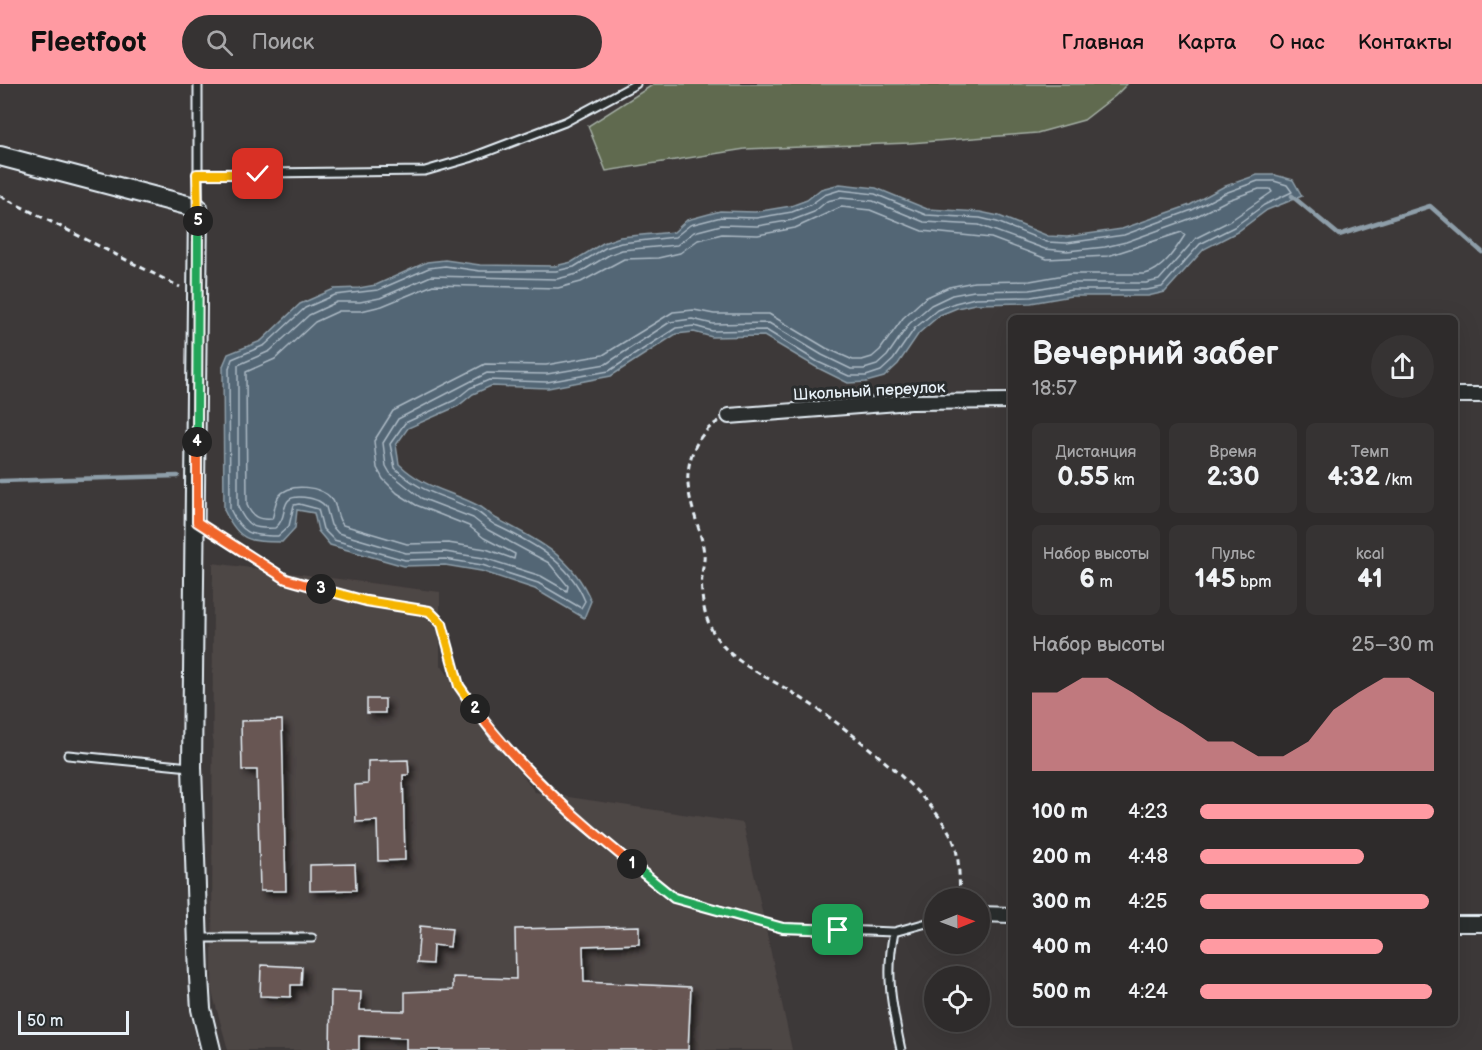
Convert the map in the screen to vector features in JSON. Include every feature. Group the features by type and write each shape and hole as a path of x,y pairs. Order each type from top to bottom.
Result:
{"street":[{"path":"0,156 198,208 197,522 192,767 201,1009 212,1050"},
{"path":"1458,396 1482,395"},
{"name":"Школьный переулок","path":"729,416 911,402 1008,401"},
{"path":"990,914 1008,915"},
{"path":"1458,924 1482,924"}],"lane":[{"path":"198,84 198,208"},
{"path":"197,174 425,171 470,158 565,122 636,84"},
{"path":"197,522 286,579 366,601 429,611 436,616 442,624 459,686 496,738 578,820 674,898 783,928 894,932 924,924"},
{"path":"68,755 192,767"},
{"path":"894,932 888,960 889,991 901,1050"},
{"path":"198,938 312,938"}],"path":[{"path":"0,196 198,296"},
{"path":"729,416 709,427 695,445 688,491 705,557 701,597 707,618 718,641 743,664 818,708 868,747 934,812 953,840 959,888"}],"shaded area":[{"path":"213,563 440,592 440,664 535,792 743,823 792,1050 228,1050 212,992"}],"green space":[{"path":"654,84 1127,84 1084,120 1037,133 910,143 745,149 606,171 588,126"}],"water":[{"path":"1257,175 1275,175 1293,180 1302,196 1267,210 1237,232 1204,249 1165,292 1148,296 1071,296 1031,303 975,304 957,308 940,315 919,333 898,364 884,377 866,382 848,383 764,336 712,337 694,332 676,334 611,376 548,388 491,386 473,394 458,406 408,428 396,445 399,464 418,479 482,507 495,518 553,551 574,573 591,601 584,618 535,589 481,571 445,565 404,566 330,545 318,531 314,513 297,510 295,528 282,542 270,542 253,540 240,534 224,510 223,366 228,354 261,341 300,304 334,289 376,285 427,262 445,260 480,265 555,266 572,262 603,243 620,237 674,232 687,220 720,211 755,212 791,206 807,200 821,189 840,184 876,188 927,209 980,212 999,216 1048,236 1067,237 1122,229 1190,205 1223,187"}],"building":[{"path":"367,699 385,699 385,713 367,713"},
{"path":"282,720 286,891 260,891 257,770 242,770 241,721"},
{"path":"408,760 409,775 403,775 405,860 378,861 377,821 356,822 355,785 368,784 368,761"},
{"path":"355,864 356,890 310,891 310,865"},
{"path":"420,926 452,929 450,947 433,945 432,964 417,963"},
{"path":"639,926 639,944 583,946 584,982 691,987 688,1050 406,1050 406,1038 359,1036 359,1050 330,1050 331,991 361,992 360,1010 405,1011 405,992 453,990 453,977 516,979 515,929"},
{"path":"261,965 302,967 301,985 291,985 291,997 260,996"}],"waterway":[{"path":"1292,196 1339,235 1430,206 1482,252"},
{"path":"0,481 178,476"}],"route":[{"path":"258,174 197,174 197,522 286,579 366,601 429,611 436,616 442,624 459,686 496,738 578,820 674,898 783,928 838,930"}]}
